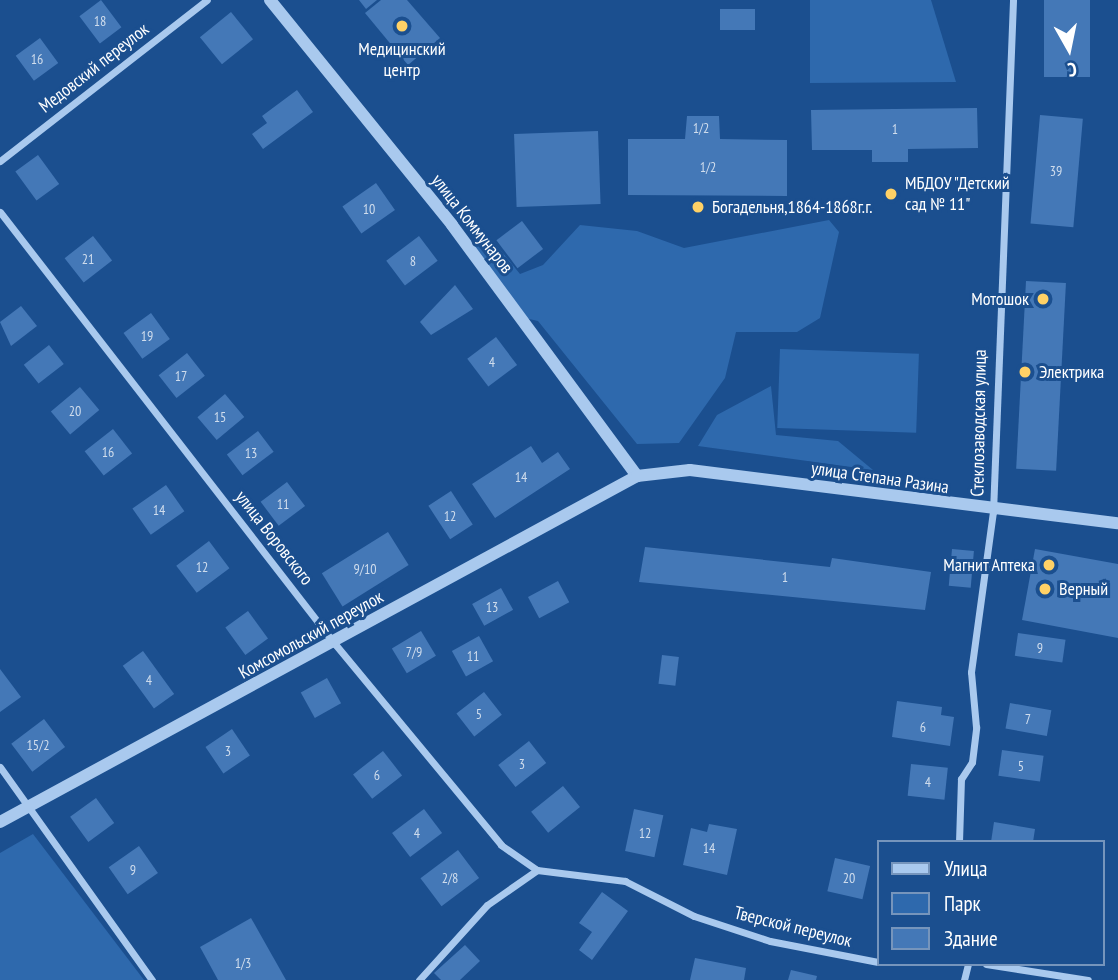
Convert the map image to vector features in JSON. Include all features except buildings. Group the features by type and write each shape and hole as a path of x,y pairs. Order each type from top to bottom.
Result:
{"street":[{"name":"Медовский переулок","path":"0,161 207,0"},
{"name":"улица Коммунаров","path":"270,0 452,225 637,476"},
{"name":"Стеклозаводская улица","path":"959,840 961,779 973,750 971,672 993,512 1013,0"},
{"name":"улица Воровского","path":"0,212 335,643 500,845 537,870"},
{"name":"улица Степана Разина","path":"637,476 690,470 993,512 1118,523"},
{"name":"Комсомольский переулок","path":"0,822 335,643 637,476"},
{"path":"0,767 31,805 152,980"},
{"path":"419,980 487,905 537,870"},
{"name":"Тверской переулок","path":"537,870 625,881 694,916 770,941 876,962"},
{"path":"999,966 1087,980"}],"green space":[{"path":"810,0 931,0 956,82 810,83"},
{"path":"829,220 839,232 820,318 797,332 736,332 725,378 679,443 637,444 538,321 516,316 473,260 475,242 489,236 520,274 543,265 580,225 637,231 684,248"},
{"path":"780,349 919,354 916,433 777,428"},
{"path":"771,386 776,435 838,441 873,470 698,446 717,415"},
{"path":"33,834 144,980 0,980 0,853"}],"place":[{"name":"Медицинский центр","path":"402,26"},
{"name":"МБДОУ \"Детский сад № 11\"","path":"891,194"},
{"name":"Богадельня,1864-1868г.г.","path":"698,207"},
{"name":"Мотошок","path":"1043,299"},
{"name":"Электрика","path":"1025,372"},
{"name":"Магнит Аптека","path":"1049,565"},
{"name":"Верный","path":"1045,589"}]}
